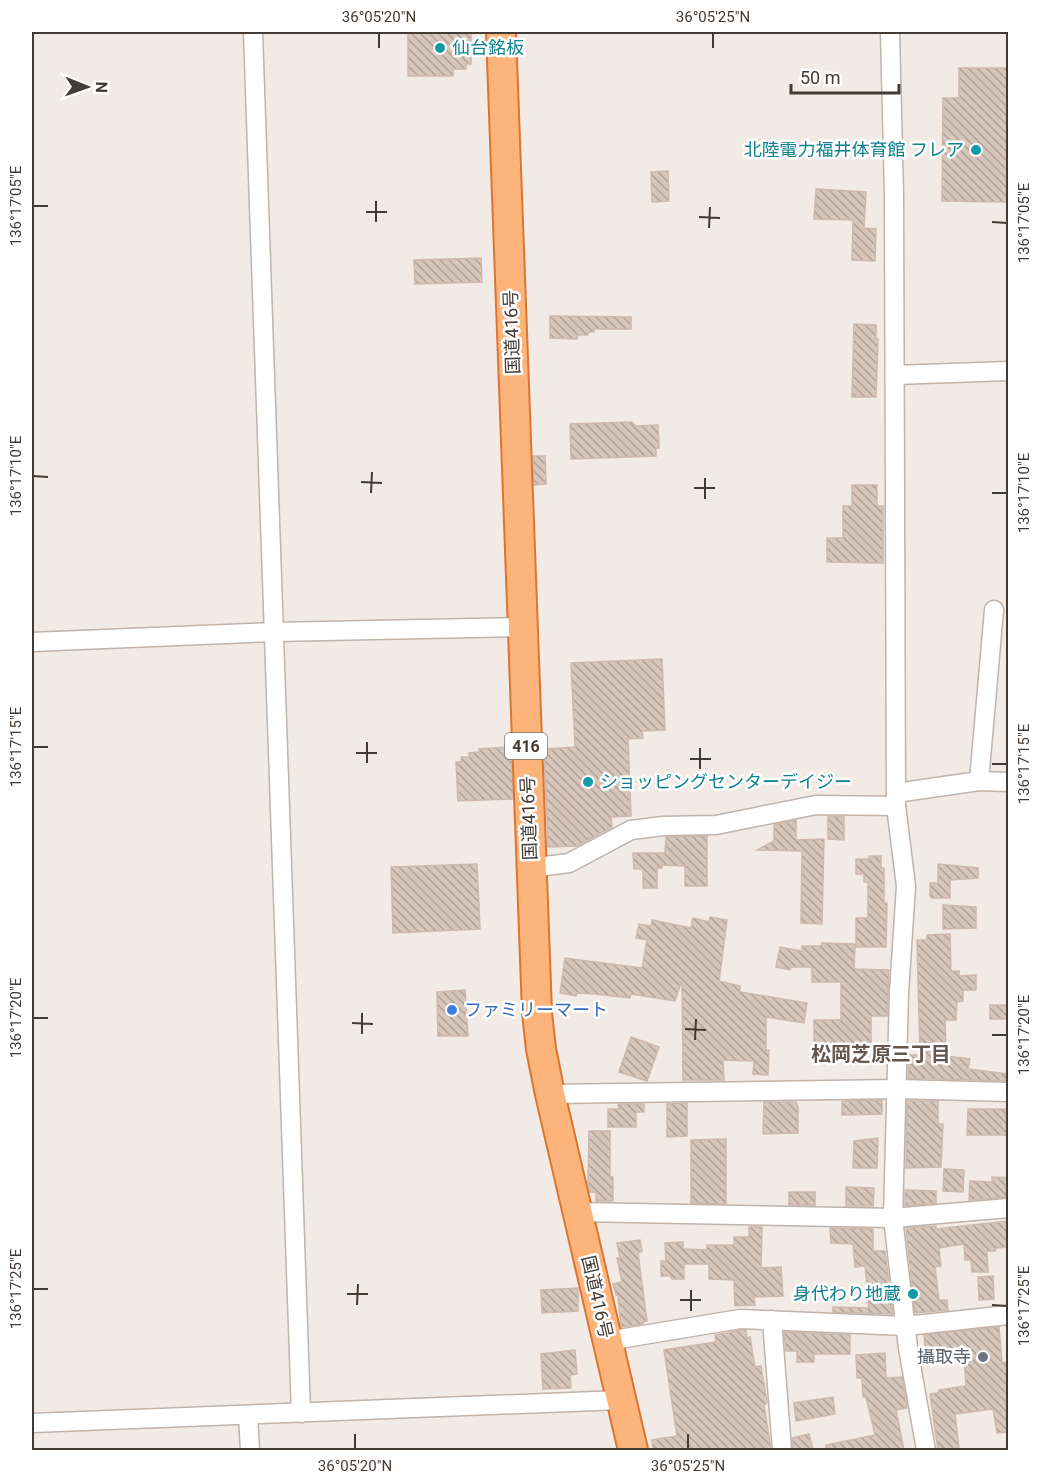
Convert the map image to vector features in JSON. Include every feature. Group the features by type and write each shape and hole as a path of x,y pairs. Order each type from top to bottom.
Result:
{"highway":[{"name":"国道416号","path":"501,32 537,1013 550,1094 633,1450"}],"street":[{"path":"253,32 301,1413"},
{"path":"890,32 894,195 896,799 906,886 899,992 894,1218 915,1395 926,1450"},
{"path":"895,375 1008,371"},
{"path":"979,781 994,610"},
{"path":"32,642 274,632 522,627"},
{"path":"530,868 568,863 631,830 663,826 716,825 816,805 896,799 979,781 1008,782"},
{"path":"550,1094 897,1089 1008,1092"},
{"path":"578,1212 894,1218 1008,1208"},
{"path":"607,1341 740,1319 906,1326 1008,1315"},
{"path":"772,1320 782,1450"},
{"path":"32,1423 621,1400"},
{"path":"248,1415 249,1450"}],"building":[{"name":"仙台銘板","path":"408,32 471,32 471,64 466,64 466,69 453,69 453,76 408,76"},
{"name":"北陸電力福井体育館 フレア","path":"959,68 1008,68 1008,202 942,201 943,98 959,98"},
{"path":"668,171 669,201 652,202 651,172"},
{"path":"816,189 866,192 864,228 876,229 875,261 852,260 853,220 814,219"},
{"path":"481,258 482,282 415,284 414,260"},
{"path":"550,316 631,317 631,329 594,329 594,332 588,332 588,335 578,335 577,339 550,338"},
{"path":"854,324 876,325 876,339 878,339 876,397 852,397"},
{"path":"632,422 635,426 658,425 659,448 656,448 656,456 571,459 570,424"},
{"path":"533,456 545,456 546,484 534,485"},
{"path":"852,485 877,485 877,506 883,506 883,563 827,562 827,538 843,538 843,506 852,506"},
{"name":"ショッピングセンターデイジー","path":"662,659 665,730 642,731 643,738 628,739 631,816 611,817 612,827 577,846 548,847 544,749 575,747 571,663"},
{"path":"511,747 513,799 458,801 456,762 461,762 461,757 469,757 469,753 479,752 479,749"},
{"path":"828,816 844,817 844,840 828,839"},
{"path":"796,820 796,840 824,839 822,924 801,923 802,851 757,850 774,841 774,825"},
{"path":"707,836 707,886 685,886 685,866 662,865 662,868 657,868 657,888 643,888 643,869 634,869 633,853 665,853 666,837"},
{"path":"869,856 881,856 881,868 884,868 884,903 887,903 886,947 856,947 856,918 868,918 868,882 864,882 864,874 856,874 856,859 869,859"},
{"path":"477,864 480,929 393,933 391,867"},
{"path":"938,864 978,868 978,878 950,880 950,898 932,898 930,883 938,883"},
{"path":"943,905 976,907 976,928 943,929"},
{"path":"710,917 727,920 719,981 740,986 740,992 807,1003 804,1023 766,1017 766,1050 769,1050 768,1075 753,1074 754,1061 723,1060 724,1080 683,1080 682,980 675,1001 631,994 630,998 577,993 576,996 560,993 565,958 642,968 647,940 636,938 639,924 651,926 652,920 691,928 693,918 709,922"},
{"path":"950,934 951,971 959,971 959,976 976,975 976,990 963,990 963,1001 957,1002 956,1020 945,1020 946,1056 970,1059 968,1069 1008,1074 1008,1081 908,1078 909,1055 920,1055 917,940 927,940 927,935"},
{"path":"822,943 855,944 854,969 889,970 887,1016 871,1016 871,1052 814,1050 814,1020 841,1020 841,982 812,982 812,967 791,967 790,970 776,967 780,947 802,951 802,946 821,946"},
{"path":"465,990 468,1036 438,1036 437,992"},
{"path":"990,1005 1008,1005 1008,1019 990,1019"},
{"path":"631,1037 659,1047 647,1081 619,1072"},
{"path":"882,1100 882,1114 842,1115 842,1101"},
{"path":"907,1101 938,1101 938,1124 943,1124 941,1167 906,1168"},
{"path":"764,1102 796,1102 798,1133 763,1134"},
{"path":"687,1103 687,1136 667,1137 667,1104"},
{"path":"618,1104 644,1104 644,1112 636,1112 636,1127 608,1127 608,1109 619,1109"},
{"path":"968,1109 1008,1109 1008,1135 967,1135"},
{"path":"589,1131 610,1131 610,1177 613,1177 613,1201 596,1201 596,1192 590,1192 588,1184"},
{"path":"878,1138 877,1168 853,1168 854,1141"},
{"path":"726,1139 726,1204 691,1203 691,1140"},
{"path":"944,1169 964,1170 963,1192 943,1191"},
{"path":"992,1177 1008,1178 1008,1197 969,1200 970,1181 992,1182"},
{"path":"846,1187 874,1188 873,1206 846,1206"},
{"path":"905,1190 936,1191 936,1203 905,1206"},
{"path":"789,1192 815,1192 815,1205 789,1205"},
{"path":"1008,1221 1008,1247 987,1251 988,1272 972,1272 971,1260 965,1260 964,1244 939,1248 941,1266 935,1267 939,1300 947,1300 948,1310 915,1313 906,1228 936,1226 936,1229"},
{"path":"749,1227 762,1227 761,1268 781,1267 783,1296 754,1297 755,1305 735,1306 734,1280 709,1279 709,1264 684,1264 684,1279 661,1276 661,1261 666,1261 665,1243 683,1242 683,1249 707,1250 707,1245 734,1245 734,1237 749,1237"},
{"path":"830,1228 873,1229 873,1251 885,1251 893,1314 833,1312 833,1307 869,1308 865,1266 855,1267 853,1244 831,1243"},
{"path":"640,1240 642,1251 638,1253 647,1321 643,1324 621,1327 618,1295 616,1295 613,1284 622,1282 617,1258 620,1258 617,1243"},
{"path":"993,1276 994,1299 979,1300 978,1277"},
{"path":"578,1288 578,1311 542,1313 541,1290"},
{"path":"999,1327 1002,1363 1008,1362 1008,1432 997,1433 993,1409 955,1414 959,1448 938,1450 930,1394 938,1393 939,1390 966,1386 964,1356 922,1362 919,1348 925,1347 924,1335"},
{"path":"746,1330 747,1338 750,1337 755,1367 761,1366 771,1450 653,1450 652,1440 677,1436 664,1350 716,1342 715,1335"},
{"path":"784,1332 850,1335 850,1354 814,1354 814,1362 797,1362 797,1351 786,1351"},
{"path":"575,1350 577,1374 570,1375 571,1388 543,1389 541,1354"},
{"path":"885,1353 886,1378 902,1377 907,1408 896,1410 904,1450 826,1450 826,1445 875,1435 866,1397 863,1397 862,1378 857,1378 856,1355"},
{"path":"833,1397 835,1414 796,1421 794,1403"},
{"path":"809,1434 813,1450 793,1450 792,1438"}],"place":[{"name":"仙台銘板","path":"440,48"},
{"name":"北陸電力福井体育館 フレア","path":"976,150"},
{"name":"ショッピングセンターデイジー","path":"588,782"},
{"name":"ファミリーマート","path":"452,1010"},
{"name":"身代わり地蔵","path":"913,1294"},
{"name":"攝取寺","path":"983,1357"}],"district":[{"name":"松岡芝原三丁目","path":"881,1054"}]}
